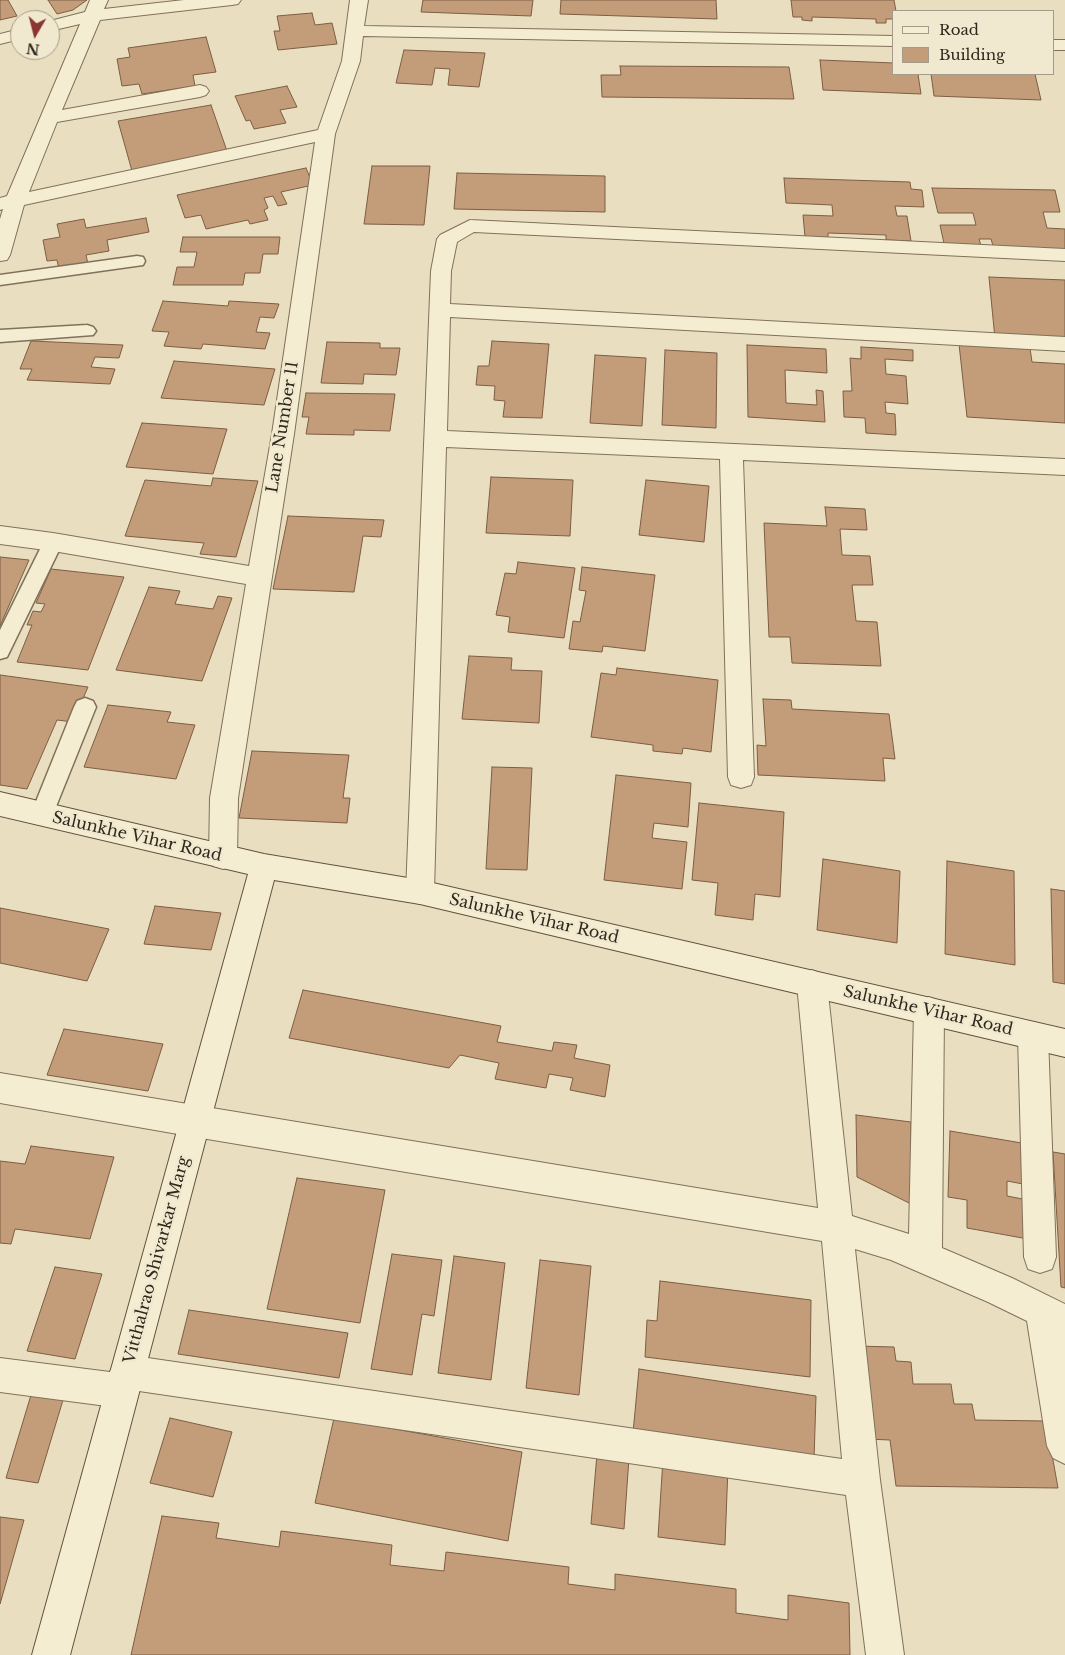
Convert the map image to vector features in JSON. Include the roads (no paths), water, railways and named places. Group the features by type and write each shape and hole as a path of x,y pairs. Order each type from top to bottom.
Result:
{"street":[{"path":"60,22 96,8 232,0"},
{"name":"Lane Number 11","path":"224,857 224,798 283,434 326,134 351,61 360,0"},
{"path":"0,255 8,202 50,118 96,8"},
{"path":"355,31 892,41"},
{"path":"50,118 200,91"},
{"path":"8,202 326,134"},
{"path":"420,892 434,438 441,271 447,239 470,226 1065,255"},
{"path":"440,310 1065,344"},
{"path":"434,438 1065,467"},
{"path":"732,452 741,777"},
{"path":"0,535 53,542 259,577"},
{"name":"Salunkhe Vihar Road","path":"0,804 264,866 420,892 1065,1043"},
{"name":"Vitthalrao Shivarkar Marg","path":"51,1655 264,866"},
{"path":"812,984 862,1480 885,1655"},
{"path":"924,1257 929,1011"},
{"path":"1033,1036 1040,1257"},
{"path":"0,1088 195,1122 835,1227 893,1244 1053,1316 1065,1446"},
{"path":"0,1375 125,1382 862,1480"}],"lane":[{"path":"0,280 137,261"},
{"path":"0,336 87,331"},
{"path":"0,651 53,542"},
{"path":"42,814 85,706"}]}
